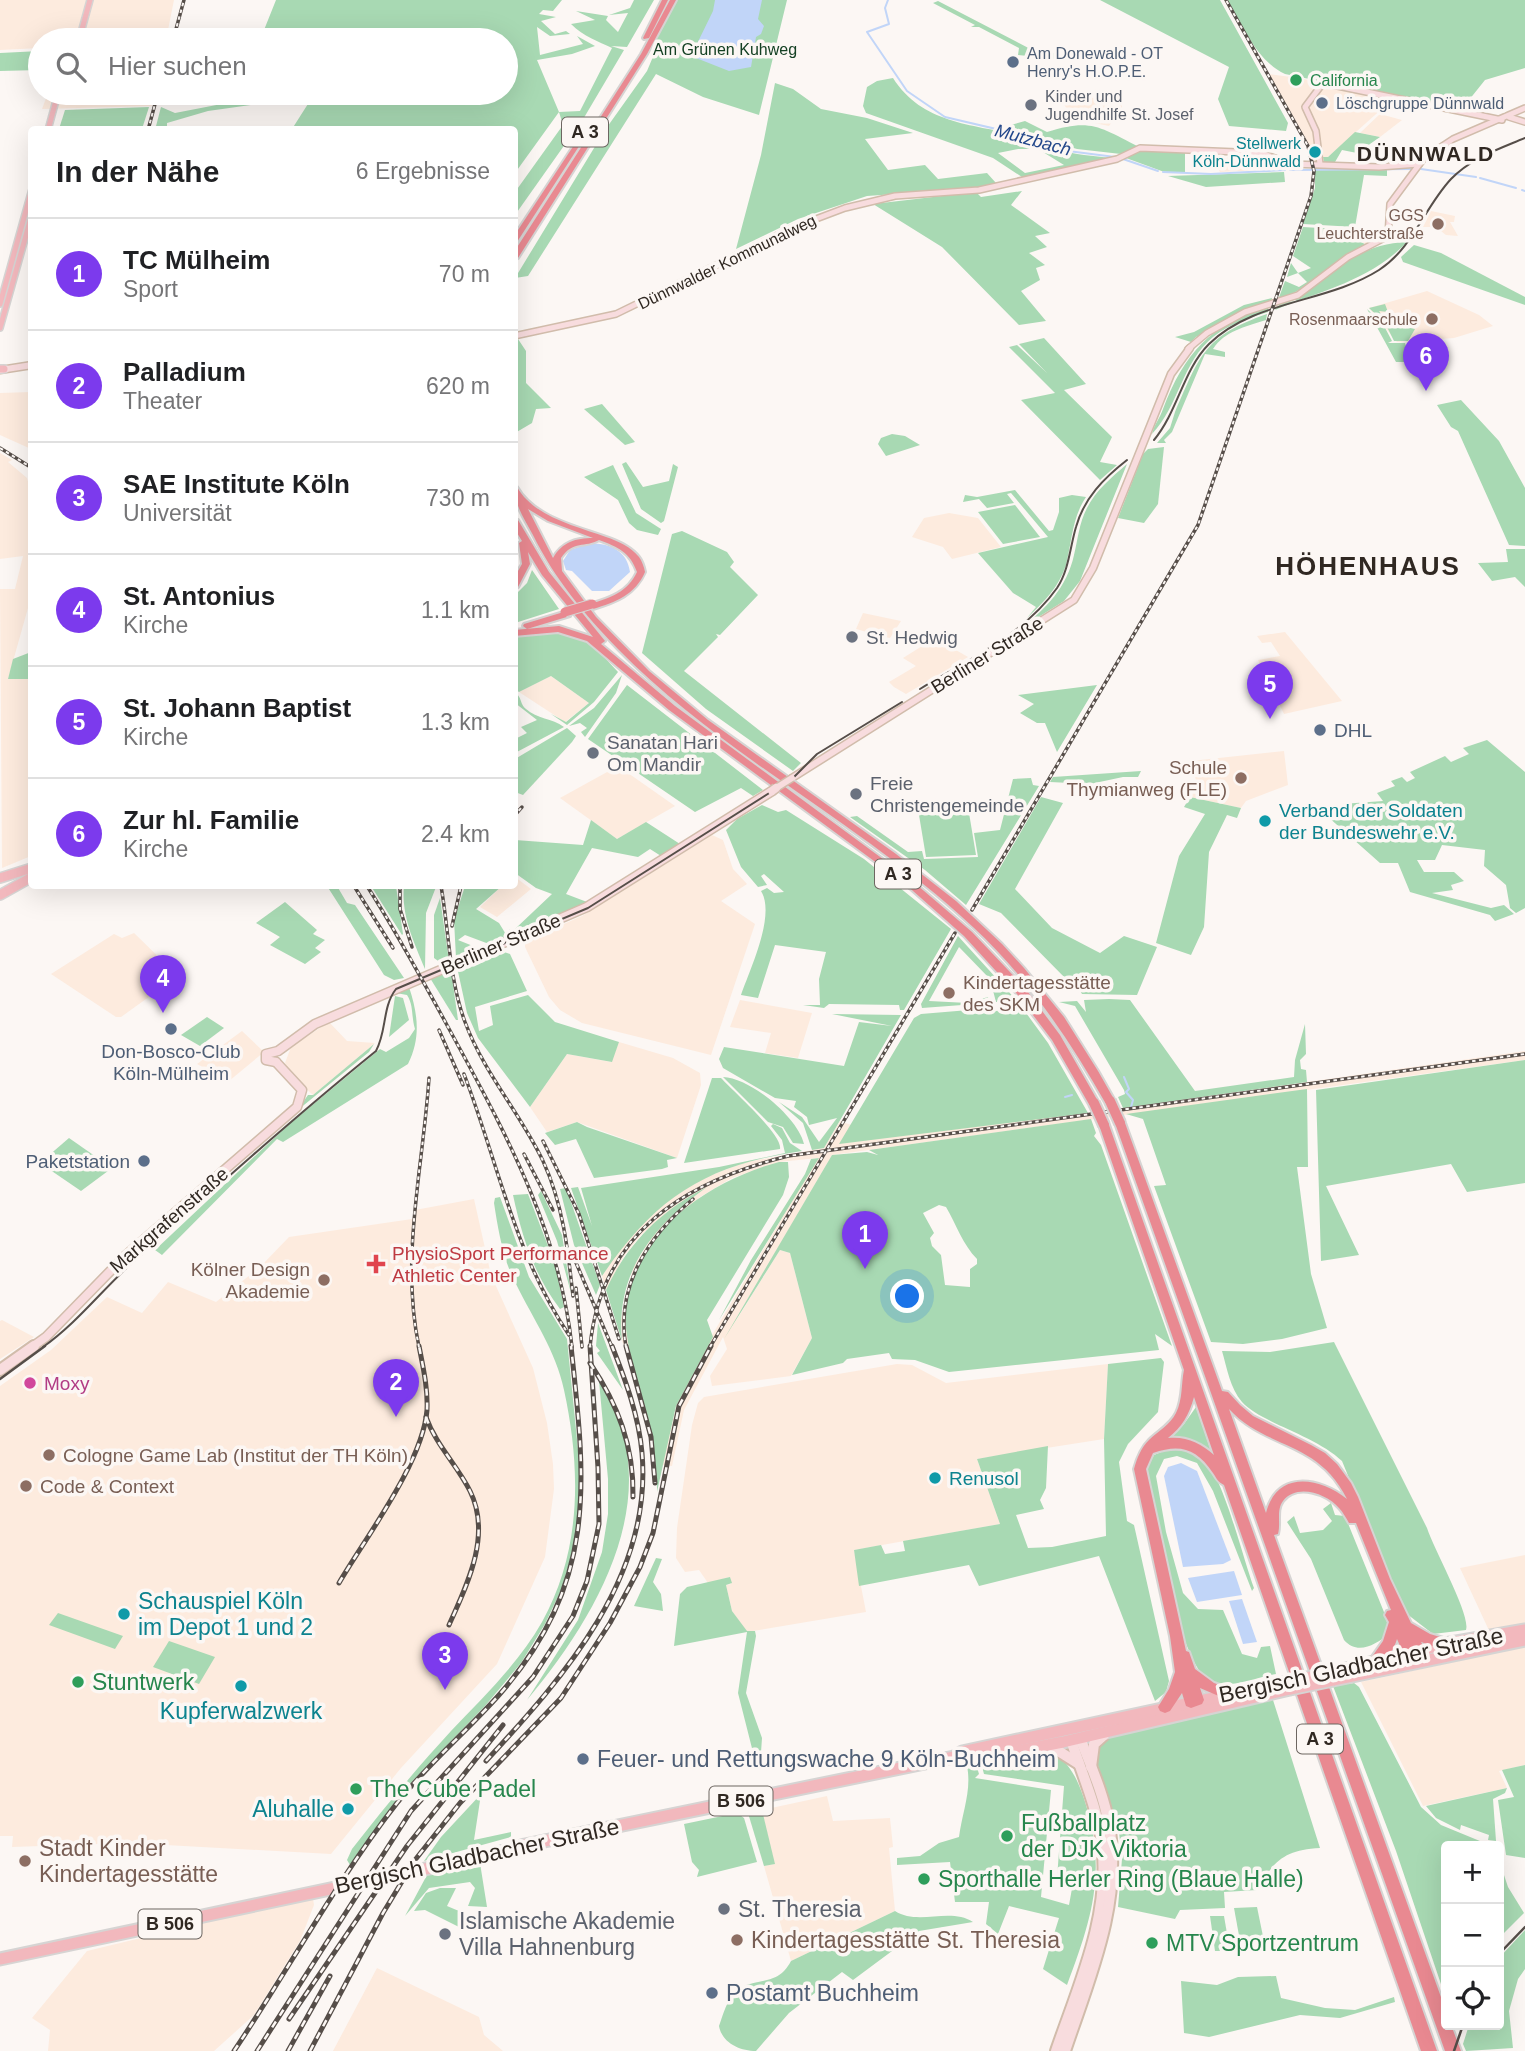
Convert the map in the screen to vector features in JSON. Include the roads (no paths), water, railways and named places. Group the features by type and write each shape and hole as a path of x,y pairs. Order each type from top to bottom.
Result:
{"highway":[{"name":"A 3","path":"518,235 642,50 665,0"},
{"name":"A 3","path":"518,251 673,0"},
{"path":"518,493 539,515 568,528 618,543 637,558 641,572 634,586 617,598 518,629"},
{"name":"A 3","path":"518,498 528,521 560,573 615,641 668,692 918,874 978,925 1055,1012 1110,1101 1214,1381 1453,2051"},
{"name":"A 3","path":"518,527 561,594 617,659 651,692 945,912 1021,991 1094,1103 1188,1360 1429,2051"},
{"path":"518,580 526,565 521,533"},
{"path":"560,573 558,555 568,545 579,541 604,541 631,554 638,568 632,584 619,594 593,605"},
{"path":"518,630 573,632 590,639 617,659"},
{"path":"1188,1360 1189,1397 1185,1413 1143,1458 1140,1476 1195,1705"},
{"path":"1214,1381 1236,1410 1250,1422 1312,1451 1337,1472 1353,1503 1400,1624 1421,1636 1444,1644"},
{"path":"1143,1458 1154,1448 1170,1443 1198,1448 1216,1464 1241,1514"},
{"path":"1277,1557 1270,1514 1278,1497 1303,1486 1332,1494 1350,1513 1415,1656"},
{"path":"1377,1661 1400,1624"},
{"path":"1186,1672 1209,1687 1228,1694"},
{"path":"1165,1707 1186,1672"}],"main road":[{"path":"81,28 85,0"},
{"path":"77,28 90,0"},
{"path":"1419,164 1379,167 1320,164 1316,131 1305,107 1323,83 1502,120"},
{"path":"49,126 55,105"},
{"path":"55,126 61,105"},
{"name":"Berliner Straße","path":"276,1062 268,1062 265,1058 268,1052 278,1051 322,1020 587,907 1073,600 1090,575 1146,432 1171,374 1183,355 1224,323 1247,311 1298,295 1348,257 1388,236 1391,230 1390,204 1419,164 1453,139 1510,117 1525,108"},
{"path":"1510,117 1525,122"},
{"name":"Dünnwalder Kommunalweg","path":"518,335 616,314 802,224 861,204 901,196 972,191 1120,157 1144,148 1231,150 1269,154 1291,164 1320,164"},
{"path":"0,304 28,203"},
{"path":"0,328 28,228"},
{"path":"1,369 28,366"},
{"path":"0,878 28,869"},
{"path":"0,895 28,879"},
{"name":"Markgrafenstraße","path":"0,1370 46,1337 121,1259 297,1107 302,1098 302,1090 276,1062"},
{"name":"Bergisch Gladbacher Straße","path":"954,1756 1071,1726 1165,1707 1195,1705 1332,1677 1415,1656 1444,1644 1525,1630"},
{"name":"Bergisch Gladbacher Straße","path":"1332,1677 1377,1661 1525,1640"},
{"name":"Bergisch Gladbacher Straße","path":"0,1959 491,1855 524,1845 954,1756 985,1757 1049,1745 1110,1732 1228,1694 1289,1686"},
{"path":"1056,2051 1090,1945 1104,1881 1100,1830 1079,1764 1071,1726"},
{"path":"1091,1769 1094,1744 1110,1732"},
{"path":"1065,2051 1092,1970 1111,1897 1112,1878 1111,1834 1091,1769 1075,1739"},
{"path":"1049,1745 1079,1764"}],"water":[{"path":"715,0 762,0 758,19 764,26 761,34 756,37 751,67 729,71 691,56 713,11"},
{"path":"591,543 617,550 628,564 630,572 609,591 592,591 572,571 566,570 563,561 570,550"},
{"path":"1181,1463 1197,1471 1231,1560 1223,1564 1183,1567 1164,1476 1168,1467"},
{"path":"1234,1571 1242,1595 1197,1602 1188,1578"},
{"path":"1242,1599 1257,1642 1243,1644 1229,1601"}],"waterway":[{"name":"Mutzbach","path":"888,0 885,8 889,24 867,32 907,91 945,117 1043,140 1068,151 1115,157"},
{"name":"Mutzbach","path":"1123,159 1158,171"},
{"name":"Mutzbach","path":"1290,170 1412,169"},
{"name":"Mutzbach","path":"1421,169 1476,177"},
{"name":"Mutzbach","path":"1163,172 1211,174 1285,170"},
{"name":"Mutzbach","path":"1480,178 1516,188"},
{"path":"1124,1077 1129,1089 1126,1092 1133,1100 1131,1107"},
{"path":"1065,1097 1072,1095"}],"tram line":[{"path":"1154,440 1193,366 1209,344 1247,319 1359,281 1379,270 1401,251 1451,179 1467,165 1525,138"},
{"path":"920,689 1012,633 1044,605 1064,574 1084,507 1103,481 1127,460"},
{"path":"43,1347 67,1328 133,1262 376,1051 389,1003 396,989 588,908 793,778 817,754 902,702"},
{"path":"0,1379 45,1346"},
{"path":"1504,1949 1525,1927"},
{"path":"1454,2051 1461,2030"}],"railway":[{"path":"176,28 184,0"},
{"path":"972,910 1198,525 1311,196 1314,171 1308,146 1226,0"},
{"path":"149,126 155,105"},
{"path":"0,448 28,466"},
{"path":"518,812 522,807"},
{"path":"356,889 393,948"},
{"path":"369,889 426,987 515,1156 545,1230 557,1268 572,1347"},
{"path":"400,889 400,909 412,947"},
{"path":"441,889 452,972 465,1022 482,1058 534,1143 550,1177 564,1227 573,1296"},
{"path":"452,926 460,889"},
{"path":"826,1151 955,933"},
{"path":"439,1030 463,1085"},
{"path":"826,1151 1525,1054"},
{"path":"464,1074 521,1241 550,1304 569,1335"},
{"path":"419,1347 414,1314 412,1247 429,1078"},
{"path":"543,1141 579,1214 604,1291"},
{"path":"604,1291 611,1273 630,1243 654,1218 683,1198 750,1167 788,1156 826,1151"},
{"path":"710,1347 826,1151"},
{"path":"524,1154 553,1210"},
{"path":"626,1347 626,1304 638,1264 662,1229 693,1199"},
{"path":"574,1258 596,1310"},
{"path":"576,1288 582,1347"},
{"path":"596,1310 604,1291"},
{"path":"604,1291 619,1339"},
{"path":"590,1347 596,1310"},
{"path":"596,1310 612,1347"},
{"path":"339,1583 392,1499 423,1430 427,1394 419,1346"},
{"path":"234,2051 333,1894 375,1833 421,1775 499,1695 531,1653 554,1612 569,1571 578,1530 581,1487 580,1443 571,1346"},
{"path":"486,1761 573,1659 618,1582 633,1541 642,1498 642,1453 635,1412 612,1346"},
{"path":"626,1346 651,1437 655,1483"},
{"path":"310,2051 383,1913 415,1860 460,1803 561,1698 610,1623 640,1567 653,1533 679,1406 711,1346"},
{"path":"590,1347 591,1365"},
{"path":"257,2051 411,1811 533,1677 573,1616 587,1581 599,1524 591,1365"},
{"path":"591,1365 609,1394 622,1427 631,1460 633,1497"},
{"path":"426,1417 435,1437 470,1491 479,1525 478,1542 469,1577 449,1625"},
{"path":"289,2019 407,1846 503,1725"},
{"path":"288,2051 330,1976"}],"place":[{"name":"Am Donewald - OT Henry's H.O.P.E.","path":"1013,62"},
{"name":"California","path":"1296,80"},
{"name":"Löschgruppe Dünnwald","path":"1322,103"},
{"name":"Kinder und Jugendhilfe St. Josef","path":"1031,105"},
{"name":"Stellwerk Köln-Dünnwald","path":"1315,152"},
{"name":"GGS Leuchterstraße","path":"1438,224"},
{"name":"Rosenmaarschule","path":"1432,319"},
{"name":"Zur hl. Familie","path":"1426,391"},
{"name":"St. Hedwig","path":"852,637"},
{"name":"St. Johann Baptist","path":"1270,719"},
{"name":"DHL","path":"1320,730"},
{"name":"Sanatan Hari Om Mandir","path":"593,753"},
{"name":"Schule Thymianweg (FLE)","path":"1241,778"},
{"name":"Freie Christengemeinde","path":"856,794"},
{"name":"Verband der Soldaten der Bundeswehr e.V.","path":"1265,821"},
{"name":"Kindertagesstätte des SKM","path":"949,993"},
{"name":"St. Antonius","path":"163,1013"},
{"name":"Don-Bosco-Club Köln-Mülheim","path":"171,1029"},
{"name":"Paketstation","path":"144,1161"},
{"name":"PhysioSport Performance Athletic Center","path":"376,1264"},
{"name":"TC Mülheim","path":"865,1269"},
{"name":"Kölner Design Akademie","path":"324,1280"},
{"name":"Moxy","path":"30,1383"},
{"name":"Palladium","path":"396,1417"},
{"name":"Cologne Game Lab (Institut der TH Köln)","path":"49,1455"},
{"name":"Renusol","path":"935,1478"},
{"name":"Code & Context","path":"26,1486"},
{"name":"Schauspiel Köln im Depot 1 und 2","path":"124,1614"},
{"name":"Stuntwerk","path":"78,1682"},
{"name":"Kupferwalzwerk","path":"241,1686"},
{"name":"SAE Institute Köln","path":"445,1690"},
{"name":"Feuer- und Rettungswache 9 Köln-Buchheim","path":"583,1759"},
{"name":"The Cube Padel","path":"356,1789"},
{"name":"Aluhalle","path":"348,1809"},
{"name":"Fußballplatz der DJK Viktoria","path":"1007,1836"},
{"name":"Stadt Kinder Kindertagesstätte","path":"25,1861"},
{"name":"Sporthalle Herler Ring (Blaue Halle)","path":"924,1879"},
{"name":"St. Theresia","path":"724,1909"},
{"name":"Islamische Akademie Villa Hahnenburg","path":"445,1934"},
{"name":"Kindertagesstätte St. Theresia","path":"737,1940"},
{"name":"MTV Sportzentrum","path":"1152,1943"},
{"name":"Postamt Buchheim","path":"712,1993"}],"district":[{"name":"DÜNNWALD","path":"1426,153"},
{"name":"HÖHENHAUS","path":"1368,566"}],"park label":[{"name":"Am Grünen Kuhweg","path":"725,49"}]}
